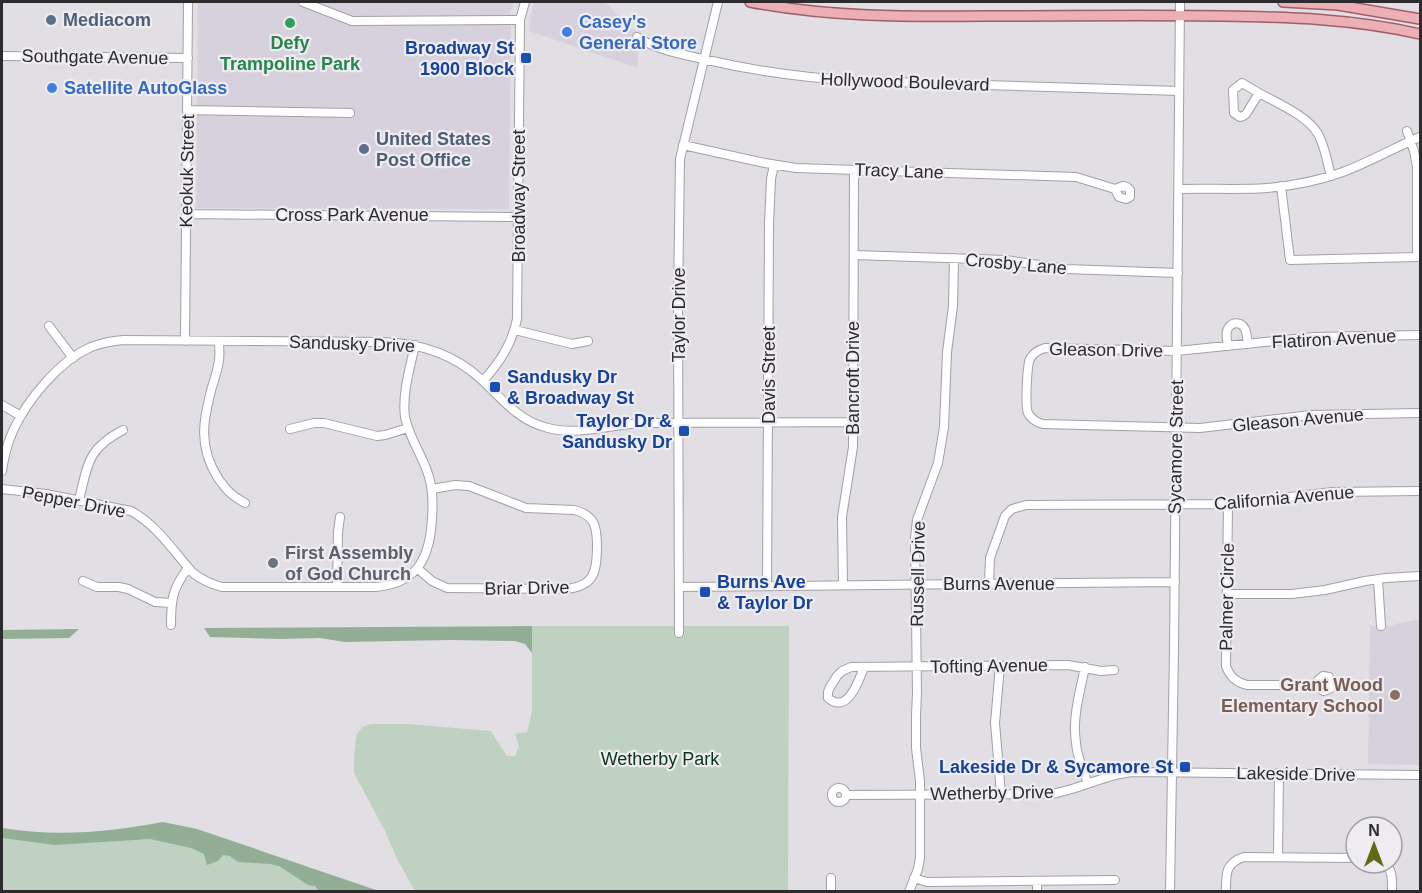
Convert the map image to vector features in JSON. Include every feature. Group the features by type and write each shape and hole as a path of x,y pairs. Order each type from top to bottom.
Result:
{"main road":[{"path":"750,2 795,9 863,15 1292,17 1369,24 1420,34"},
{"path":"1283,2 1338,5 1420,19"}],"street":[{"name":"Keokuk Street","path":"185,341 188,2"},
{"path":"303,2 352,21 520,20"},
{"name":"Broadway Street","path":"483,381 504,355 515,330 518,308 520,20 525,2"},
{"name":"Taylor Drive","path":"679,633 680,159 718,2"},
{"name":"Sycamore Street","path":"1170,891 1180,2"},
{"name":"Hollywood Boulevard","path":"637,37 654,46 678,54 765,72 810,78 1179,91"},
{"name":"Southgate Avenue","path":"2,56 188,58"},
{"path":"1259,93 1312,126 1319,137 1331,176"},
{"path":"187,110 350,113"},
{"path":"1281,186 1290,260 1417,257 1418,177 1416,159 1407,131"},
{"path":"1179,189 1266,188 1331,176 1367,163 1420,137"},
{"name":"Tracy Lane","path":"683,145 774,165 854,170 1076,177 1115,189"},
{"name":"Davis Street","path":"767,586 769,224 771,179 774,165"},
{"name":"Bancroft Drive","path":"843,585 842,517 853,454 854,170"},
{"name":"Cross Park Avenue","path":"186,214 518,217"},
{"name":"Crosby Lane","path":"854,255 954,258 1074,269 1178,273"},
{"name":"Russell Drive","path":"909,891 920,858 920,795 916,727 915,538 917,520 938,463 944,428 954,258"},
{"name":"Flatiron Avenue","path":"1228,346 1227,328 1236,322 1245,328 1248,344"},
{"path":"50,326 73,358"},
{"path":"515,330 572,344 588,341"},
{"name":"Flatiron Avenue","path":"1177,351 1327,336 1420,335"},
{"name":"Sandusky Drive","path":"2,471 8,442 21,416 42,387 73,358 91,347 123,340 382,342 415,345 455,360 483,381 518,415 548,429 573,431 627,424 853,422"},
{"path":"219,341 220,357 204,423 205,443 210,463 222,482 232,496 245,502"},
{"path":"415,345 406,388 405,415 408,428 429,476 433,504 428,551 418,569"},
{"name":"Gleason Drive","path":"1176,428 1043,424 1031,417 1027,407 1028,363 1039,350 1045,348 1177,351"},
{"path":"2,405 21,416"},
{"name":"Gleason Avenue","path":"1176,428 1222,426 1311,415 1420,413"},
{"path":"290,429 324,423 377,436 408,428"},
{"path":"79,500 88,462 95,450 103,442 123,430"},
{"name":"Briar Drive","path":"418,569 432,581 447,588 566,589 585,584 595,572 597,563 597,532 591,518 581,511 526,508 469,486 456,485 432,489"},
{"name":"Pepper Drive","path":"2,489 79,500 123,509 138,515 152,526 193,573 207,583 222,586 387,586 404,580 418,569"},
{"name":"California Avenue","path":"989,584 991,554 1005,516 1015,507 1228,504 1333,492 1420,491"},
{"name":"Palmer Circle","path":"1228,504 1226,666 1229,673 1233,679 1247,685 1313,684"},
{"path":"338,587 340,517"},
{"path":"171,625 171,603 175,588 188,568"},
{"path":"1227,594 1281,595 1404,576 1420,576"},
{"path":"1378,580 1381,626"},
{"path":"83,581 97,587 128,589 155,602 171,603"},
{"name":"Burns Avenue","path":"679,587 1175,582"},
{"name":"Tofting Avenue","path":"864,667 858,684 847,700 837,703 828,698 830,687 842,671 851,667 1068,665 1101,671 1114,670"},
{"path":"1000,666 995,723 1001,794"},
{"path":"1085,667 1076,710 1075,733 1078,756 1088,783"},
{"name":"Wetherby Drive","path":"846,795 1050,794 1068,791 1108,776 1127,772 1172,772"},
{"name":"Lakeside Drive","path":"1172,772 1420,775"},
{"path":"1278,857 1279,773"},
{"path":"1226,891 1226,873 1235,861 1244,857 1344,858"},
{"path":"1392,875 1392,891"},
{"path":"831,878 831,891"},
{"path":"915,878 927,882 1115,880"},
{"path":"1037,881 1037,891"}],"shaded area":[{"path":"198,2 514,2 510,14 509,209 196,208"},
{"path":"535,2 605,2 631,29 637,31 638,68 529,31"},
{"name":"Grant Wood Elementary School","path":"1420,620 1420,765 1368,764 1370,626 1391,626"}],"green space":[{"name":"Wetherby Park","path":"532,626 789,626 788,891 415,891 354,773 356,736 362,727 372,724 408,724 491,731 507,756 515,756 519,747 515,734 527,732 532,711"},
{"path":"532,626 532,653 525,644 515,641 345,642 320,638 210,637 204,628"},
{"path":"79,629 69,638 2,639 2,630"},
{"path":"163,822 197,829 379,891 319,891 315,886 308,885 279,866 238,862 230,856 223,855 218,861 207,865 204,854 191,848 150,839 55,845 2,838 2,828 62,833"},
{"path":"2,831 92,838 196,835 353,891 2,891"}],"place":[{"name":"Mediacom","path":"51,20"},
{"name":"Defy Trampoline Park","path":"290,23"},
{"name":"Casey's General Store","path":"567,32"},
{"name":"Broadway St 1900 Block","path":"526,58"},
{"name":"Satellite AutoGlass","path":"52,88"},
{"name":"United States Post Office","path":"364,149"},
{"name":"Sandusky Dr & Broadway St","path":"495,387"},
{"name":"Taylor Dr & Sandusky Dr","path":"684,431"},
{"name":"First Assembly of God Church","path":"273,563"},
{"name":"Burns Ave & Taylor Dr","path":"705,592"},
{"name":"Grant Wood Elementary School","path":"1395,695"},
{"name":"Lakeside Dr & Sycamore St","path":"1185,767"}]}
